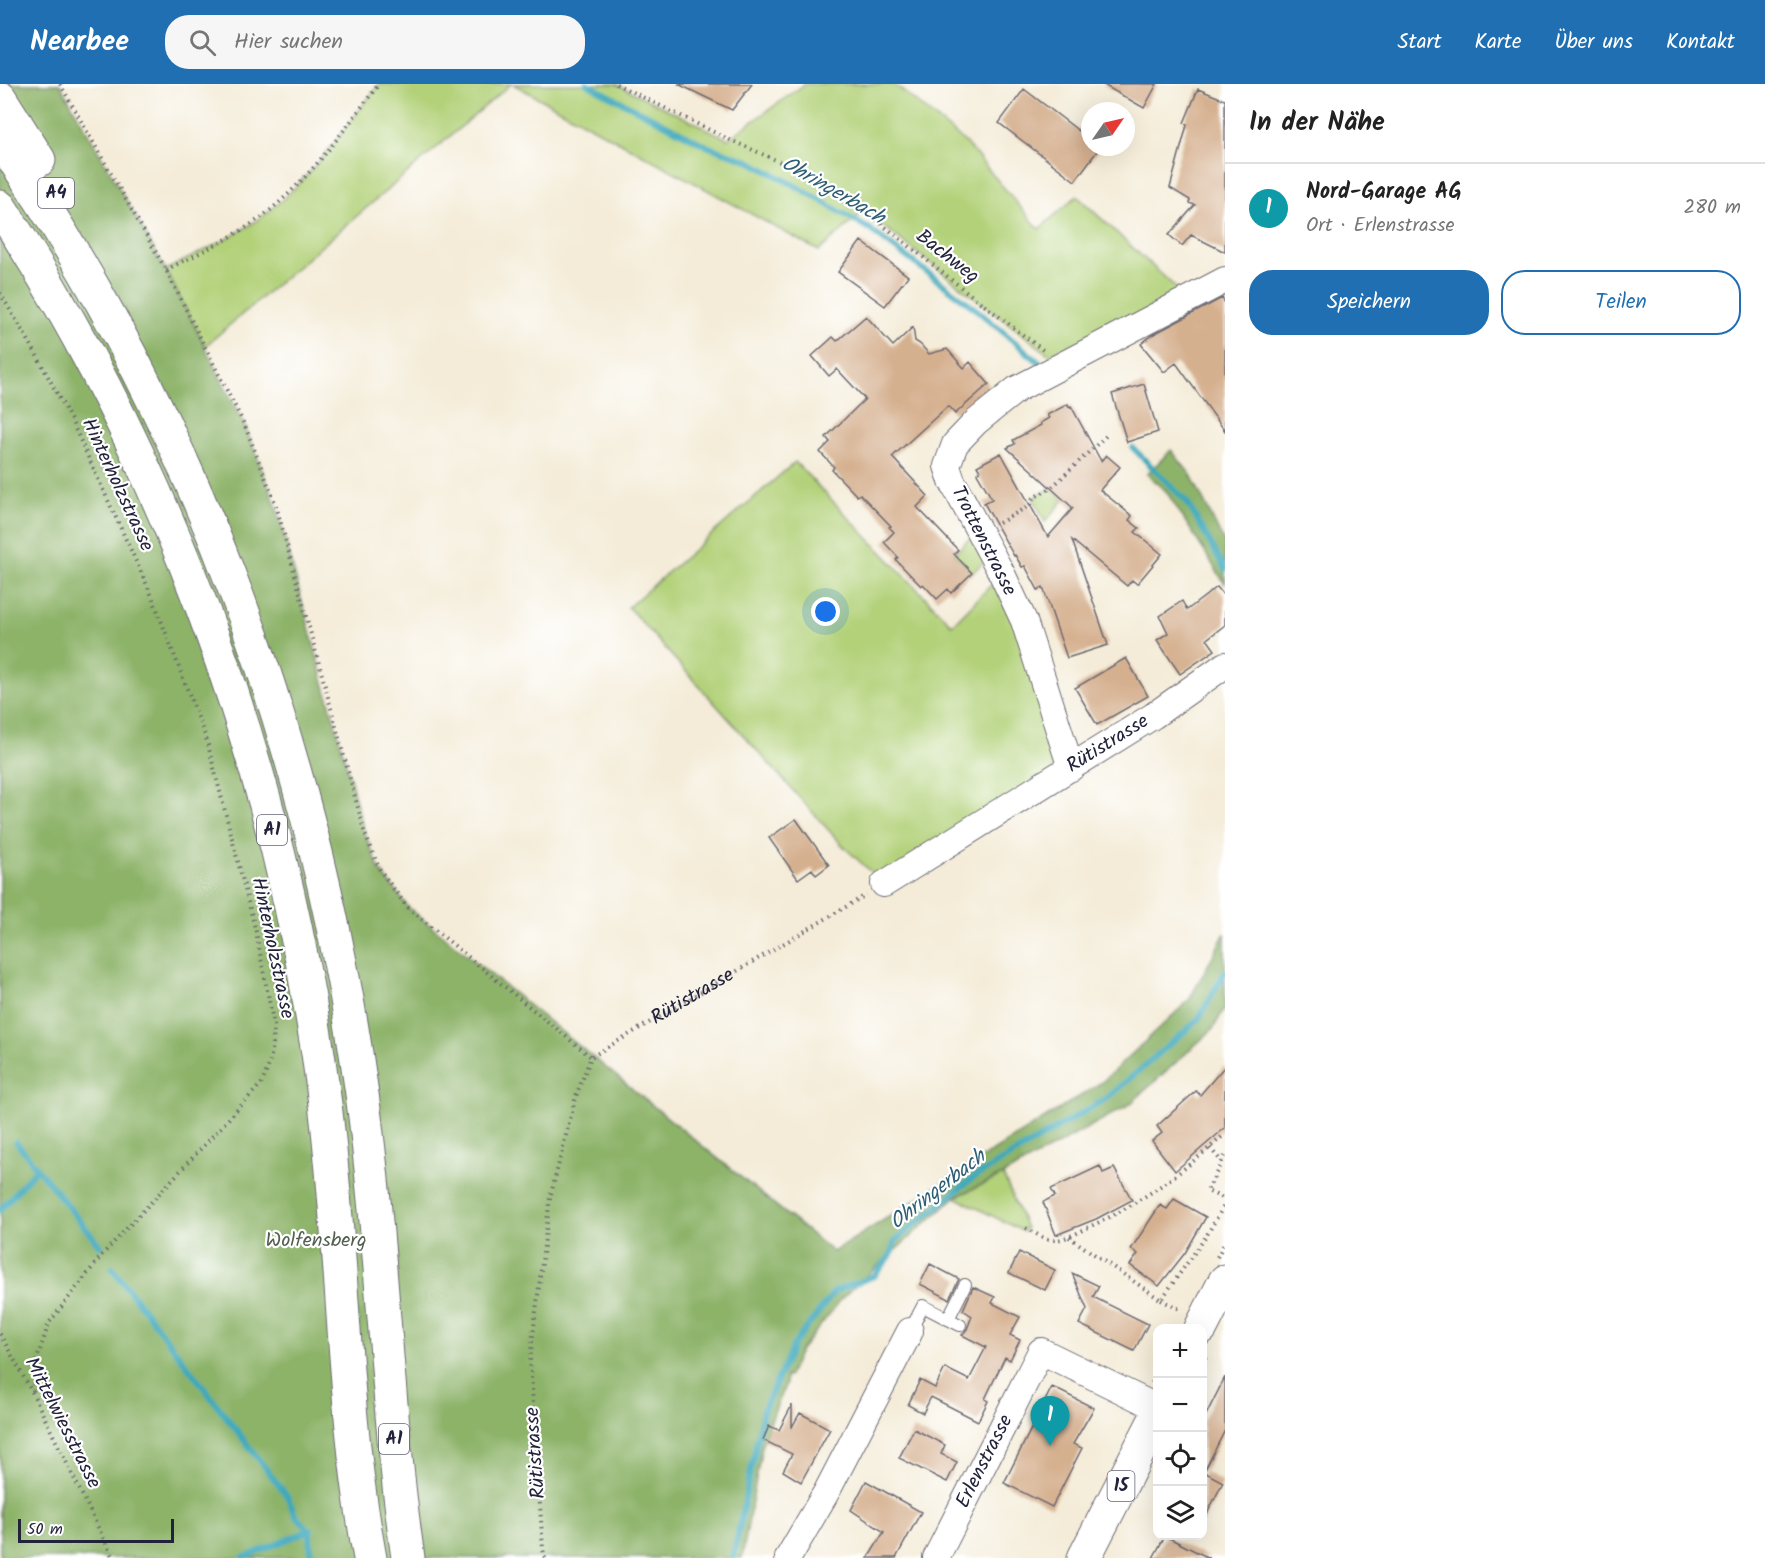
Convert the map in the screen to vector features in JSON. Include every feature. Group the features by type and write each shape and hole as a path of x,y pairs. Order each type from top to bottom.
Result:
{"main road":[{"name":"A4","path":"0,98 52,182 98,297"},
{"name":"A1","path":"0,139 40,200 98,297 175,447 224,561 278,711 319,863 345,984 362,1097 393,1430 408,1558"},
{"name":"A1","path":"0,207 37,267 91,364 164,514 224,669 266,807 301,959 325,1101 360,1505 370,1558"},
{"path":"1194,1321 1225,1281"},
{"name":"15","path":"1084,1558 1153,1424"},
{"name":"A1","path":"355,1558 360,1505"}],"street":[{"name":"Trottenstrasse","path":"1071,768 1023,621 1002,574 952,482 947,466 955,444 976,422 1017,388 1225,280"},
{"name":"Rütistrasse","path":"885,884 1153,716 1225,665"},
{"path":"788,1558 910,1331"},
{"name":"Erlenstrasse","path":"936,1558 1041,1352 1153,1406"}],"lane":[{"path":"948,1319 965,1285"},
{"path":"910,1331 923,1306 960,1325"}],"path":[{"path":"60,84 166,270 245,426 276,505 365,834 380,870 408,907 591,1057"},
{"path":"166,270 245,228 274,208 308,176 379,84"},
{"name":"Bachweg","path":"616,84 728,139 794,168 864,210 1062,364"},
{"name":"Hinterholzstrasse","path":"0,293 34,350 151,594 203,731 256,932 274,1026 269,1065 262,1083 102,1255 49,1323 35,1365 33,1394"},
{"path":"998,523 1030,505 1033,498 1051,488 1107,435"},
{"name":"Rütistrasse","path":"545,1558 530,1359 550,1198 576,1096 591,1057 885,884"},
{"path":"1026,1228 1053,1240 1068,1237 1129,1208 1182,1172 1225,1134"},
{"path":"1210,1148 1222,1162"},
{"path":"1225,1156 1207,1191 1225,1199"},
{"path":"1161,1300 1205,1238 1225,1204"},
{"path":"1068,1237 1194,1321"},
{"name":"Mittelwiesstrasse","path":"0,1334 33,1394 113,1558"}],"green space":[{"name":"Wolfensberg","path":"0,84 60,84 166,270 245,426 276,505 365,834 380,870 408,907 833,1252 1102,1082 1189,1000 1225,933 1225,1008 1213,1029 1129,1105 1003,1175 955,1197 844,1296 800,1351 789,1376 786,1376 786,1383 763,1440 742,1558 0,1558"},
{"path":"379,84 511,84 205,346 166,270 236,234 274,207 317,164"},
{"path":"513,84 616,84 728,139 805,84 894,84 966,143 1039,229 1077,196 1187,298 1062,364 864,211 819,251"},
{"path":"1171,450 1191,475 1225,544 1225,584 1166,491 1147,474"},
{"path":"795,462 952,625 1002,574 1071,768 884,884 842,845 628,607"},
{"path":"1051,488 1064,500 1045,522 1033,498"},
{"path":"972,536 987,559 972,573 954,554"},
{"path":"1003,1175 1026,1228 1024,1232 955,1197"}],"building":[{"path":"678,84 752,84 732,110"},
{"path":"1102,84 1157,84 1144,108"},
{"path":"1024,89 1079,131 1081,128 1081,156 1093,156 1075,181 999,123"},
{"path":"1198,89 1225,100 1225,252 1191,235 1182,246 1169,235 1195,205 1170,188 1187,125 1184,123"},
{"path":"861,241 908,276 885,306 838,272"},
{"path":"1222,298 1225,303 1225,431 1176,363 1164,372 1141,344 1152,335"},
{"path":"866,316 893,346 913,327 915,341 929,354 947,349 964,368 970,362 989,384 955,414 948,406 892,457 928,496 917,507 958,550 954,554 972,573 951,593 948,589 937,599 896,560 898,557 884,542 894,532 889,527 891,526 860,494 857,496 832,470 834,467 820,452 830,442 826,437 865,399 837,369 829,376 812,356 833,337 837,341"},
{"path":"1144,384 1158,432 1127,442 1112,394"},
{"path":"1068,404 1101,461 1106,455 1120,467 1100,490 1132,516 1129,520 1139,528 1135,532 1162,554 1137,584 1132,580 1127,586 1072,540 1108,645 1067,658 1043,587 1038,590 1025,566 1022,567 1014,556 984,503 992,499 977,473 980,471 977,466 1001,453 1048,537 1073,508 1007,448 1015,444 1013,440 1041,425 1040,423 1049,418 1047,415"},
{"path":"1217,587 1225,597 1225,625 1207,639 1215,650 1180,674 1157,640 1168,633 1160,616 1182,601 1187,610"},
{"path":"1126,658 1148,696 1097,725 1075,688"},
{"path":"796,819 829,865 816,875 812,869 798,879 769,838"},
{"path":"1225,1066 1225,1128 1175,1171 1152,1141 1162,1133 1157,1126 1196,1091 1200,1095"},
{"path":"1100,1166 1103,1173 1114,1168 1132,1200 1096,1219 1056,1235 1043,1202 1055,1196 1051,1189"},
{"path":"1174,1199 1206,1217 1185,1253 1159,1286 1130,1265 1138,1254 1131,1249 1160,1205 1167,1209"},
{"path":"1019,1252 1055,1270 1045,1290 1009,1273"},
{"path":"930,1264 959,1279 949,1299 920,1284"},
{"path":"1072,1273 1099,1286 1093,1297 1148,1324 1134,1351 1079,1324 1087,1309"},
{"path":"973,1287 995,1297 992,1303 1020,1317 1010,1335 1020,1340 1010,1360 1005,1357 985,1399 988,1401 978,1421 931,1397 923,1413 908,1405 920,1380 935,1388 945,1368 969,1380 986,1347 962,1335 972,1316 963,1310"},
{"path":"1225,1377 1225,1430 1207,1466 1207,1432 1207,1413"},
{"path":"1052,1387 1094,1408 1073,1444 1082,1448 1052,1507 1004,1483"},
{"path":"792,1405 792,1427 800,1413 830,1429 801,1482 783,1471 792,1454 763,1440 769,1426 779,1430"},
{"path":"914,1429 945,1445 941,1454 957,1462 947,1482 899,1458"},
{"path":"1207,1474 1223,1482 1207,1514"},
{"path":"866,1481 921,1512 896,1558 868,1558 884,1532 851,1510"},
{"path":"1163,1540 1173,1540 1209,1558 1153,1558"}],"waterway":[{"name":"Ohringerbach","path":"587,84 709,147 747,160 868,228 972,306 1040,363"},
{"name":"Ohringerbach","path":"1133,448 1187,502 1225,569"},
{"name":"Ohringerbach","path":"733,1558 763,1411 794,1344 835,1291 874,1276 891,1255 895,1241 970,1180 1107,1098 1198,1020 1225,972"},
{"path":"16,1142 100,1246"},
{"path":"0,1210 37,1168"},
{"path":"112,1268 287,1496 296,1517 310,1530"},
{"path":"243,1558 310,1530 311,1558"}],"place":[{"name":"Nord-Garage AG","path":"1050,1446"}]}
